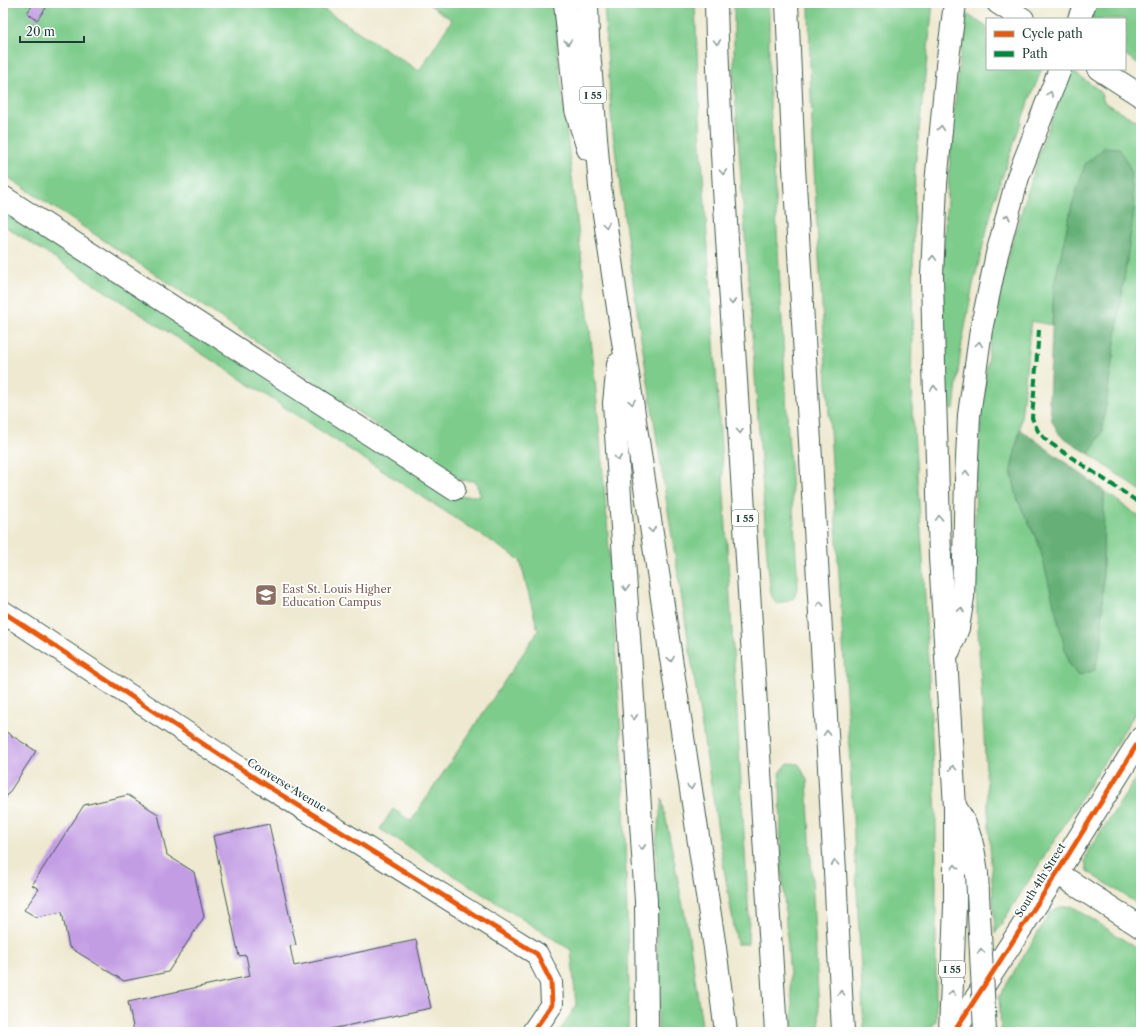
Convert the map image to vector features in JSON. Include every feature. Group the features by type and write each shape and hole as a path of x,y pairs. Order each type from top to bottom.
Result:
{"main road":[{"path":"565,3 576,110 600,187"},
{"name":"I 55","path":"586,3 600,187 715,948 726,1032"},
{"name":"I 55","path":"716,3 717,54 724,180 766,848 776,1032"},
{"path":"787,3 794,167 843,1032"},
{"name":"I 55","path":"950,1032 955,906 955,807 940,557 932,276 936,184 947,66 955,3"},
{"path":"998,3 1021,18"},
{"path":"1079,18 1085,3"},
{"path":"945,660 958,628 963,597 969,415 980,330 997,254 1018,177 1060,70"},
{"path":"1101,70 1141,96"},
{"path":"3,196 454,489"},
{"path":"622,335 614,403 645,893 647,1032"},
{"name":"Converse Avenue","path":"3,612 264,784 537,954 551,982 552,1004 533,1032"},
{"name":"South 4th Street","path":"954,1032 1057,873 1141,738"},
{"path":"955,807 965,823 973,846 977,874 985,1032"},
{"path":"1057,873 1141,927"}],"green space":[{"path":"3,3 314,3 419,71 452,20 427,3 555,3 558,57 593,357 607,520 623,764 629,987 628,1032 559,1032 576,1006 571,950 380,829 393,809 411,821 538,631 520,560 3,225 3,208 457,496 481,496 475,481 455,480 247,335 3,174"},
{"path":"604,3 695,3 701,144 723,477 749,918 748,944 737,944 638,319 612,127"},
{"path":"734,3 769,3 769,82 788,433 798,585 794,598 777,604 771,595 767,556 734,79"},
{"path":"809,3 933,3 915,168 911,390 923,559 936,818 936,1021 928,1032 864,1032 845,676 814,176"},
{"path":"1096,3 1141,3 1141,65 1126,56 1126,18 1089,18"},
{"path":"965,13 986,26 986,70 1042,70 1025,111 995,198 973,285 961,348 954,409 948,410 946,401 943,341 942,267 953,119"},
{"path":"1071,70 1100,91 1104,102 1133,119 1141,121 1141,491 1089,454 1102,432 1134,210 1130,169 1072,205 1054,285 1052,325 1031,321 1020,429 1011,470 1018,501 1039,544 1102,640 1104,491 1141,518 1141,704 995,934 974,559 976,481 985,379 994,316 1009,253 1042,144"},
{"path":"1105,147 1119,148 1130,168 1134,210 1102,432 1089,454 1060,435 1052,421 1049,400 1054,285 1072,205 1085,164"},
{"path":"1020,429 1104,491 1102,640 1095,670 1078,676 1069,665 1039,544 1018,501 1011,470"},
{"path":"788,763 799,764 807,780 820,1032 794,1032 781,856 780,773"},
{"path":"1141,771 1141,906 1087,871 1085,861 1088,851"},
{"path":"662,799 688,931 703,1032 658,1032 656,843"},
{"path":"1072,906 1141,951 1141,1032 1001,1032 999,997 1050,913 1061,907"}],"building":[{"path":"34,3 40,3 46,8 37,20 27,13"},
{"path":"3,730 36,751 3,802"},
{"path":"128,795 158,814 167,855 194,872 204,917 168,972 124,981 69,947 62,912 36,917 24,910 39,889 32,885 84,805"},
{"path":"269,824 296,945 290,946 294,966 416,940 431,1008 317,1032 134,1032 128,1002 250,976 246,955 239,956 213,836"}],"marked path":[{"path":"1039,330 1032,418 1038,431 1047,441 1141,504"}],"cycle path":[{"path":"3,612 264,784 537,954 551,982 552,1004 533,1032"},
{"path":"954,1032 1057,873 1141,738"}],"place":[{"name":"East St. Louis Higher Education Campus","path":"266,595"}]}
